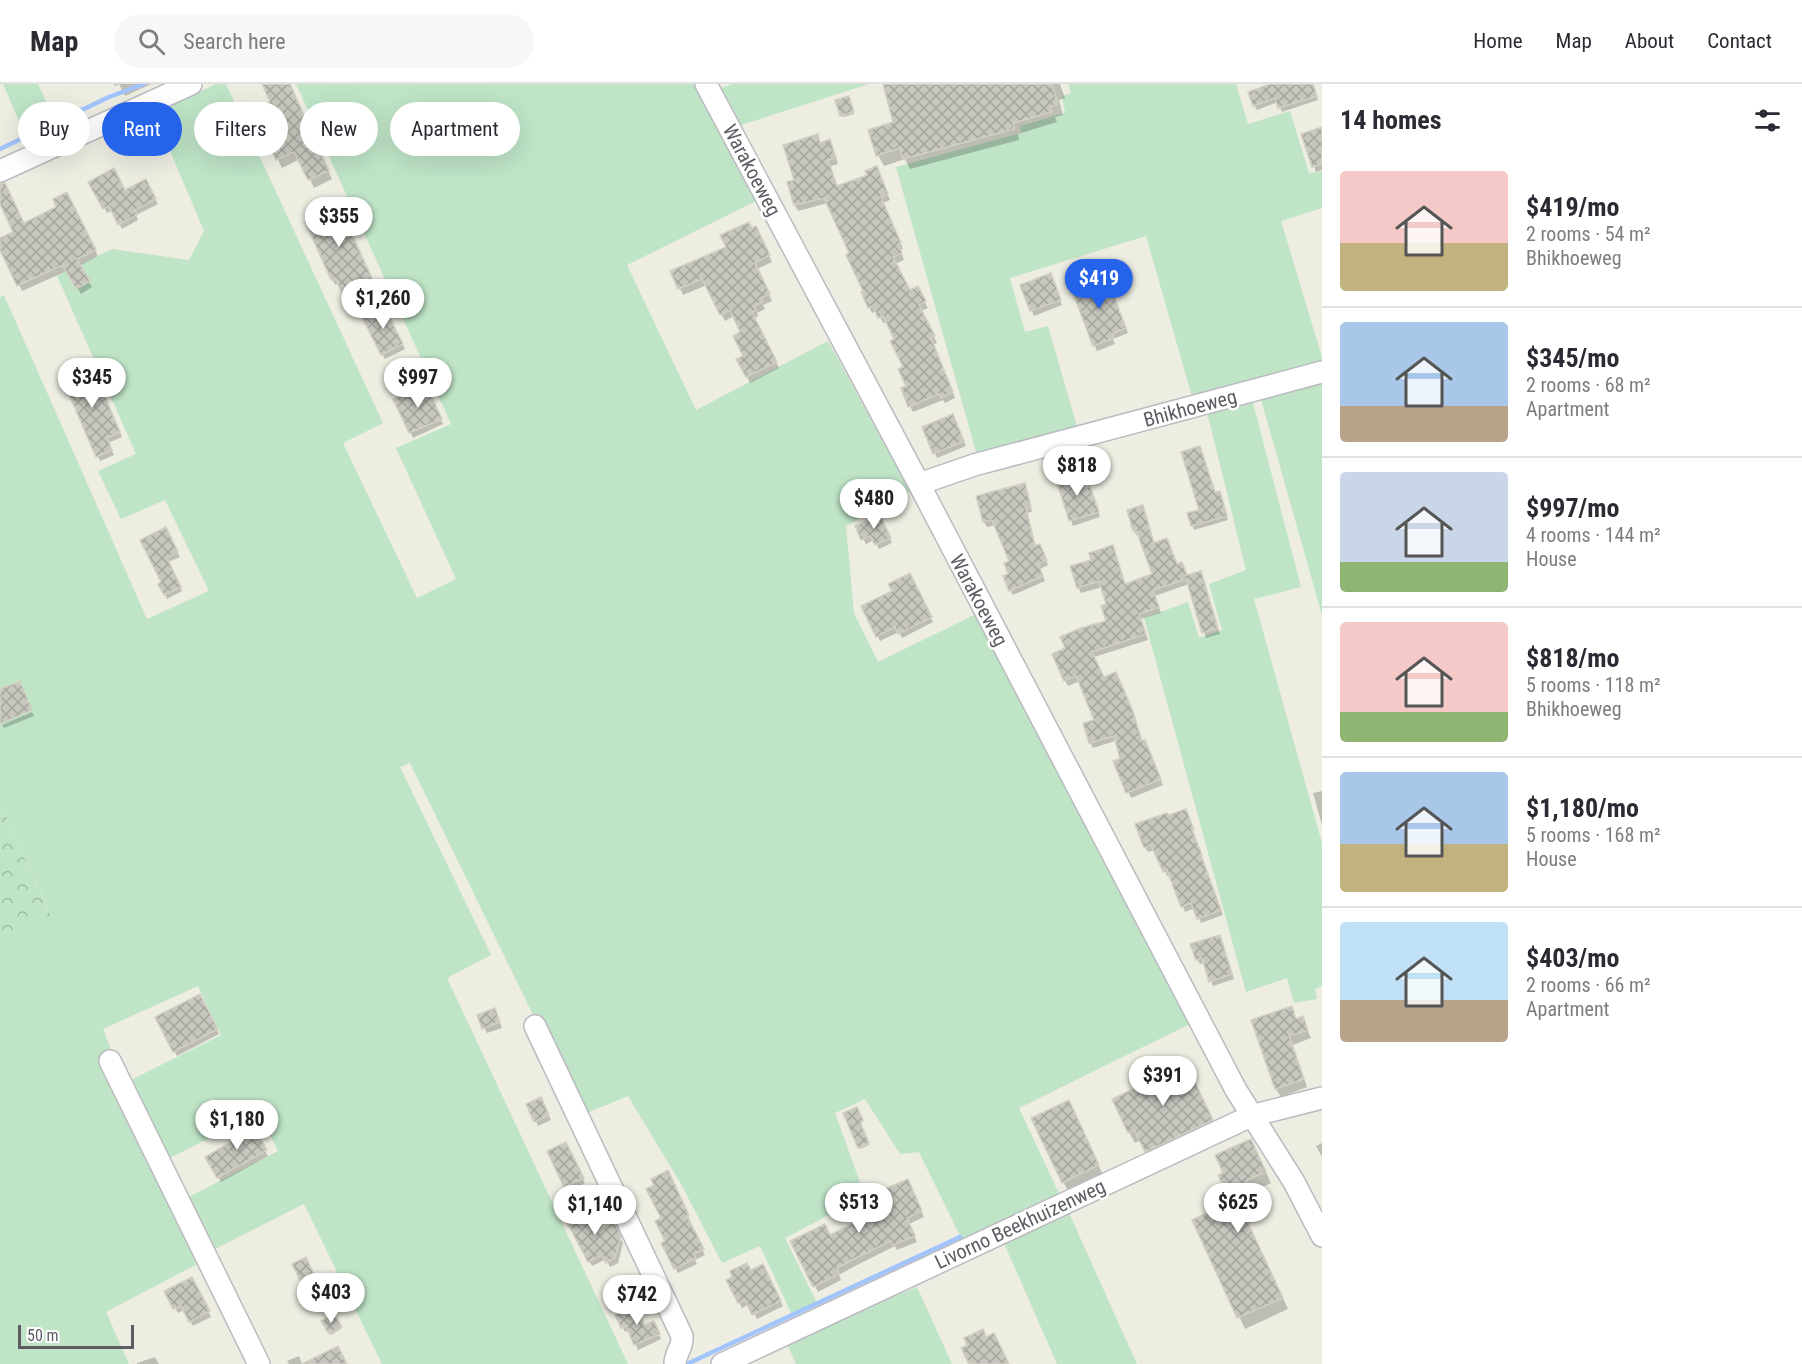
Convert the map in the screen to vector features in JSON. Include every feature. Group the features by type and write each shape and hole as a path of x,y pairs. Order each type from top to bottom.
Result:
{"street":[{"path":"0,171 191,84"},
{"name":"Warakoeweg","path":"706,84 1251,1116 1289,1174 1322,1236"},
{"name":"Bhikhoeweg","path":"919,484 974,465 1322,372"},
{"path":"534,1026 682,1336 683,1345 675,1359 675,1364"},
{"path":"110,1061 259,1364"},
{"name":"Livorno Beekhuizenweg","path":"722,1364 1251,1116 1322,1098"}],"green space":[{"path":"3,84 38,84 46,102 18,102 18,119"},
{"path":"216,84 226,84 234,102 194,102 194,156 259,156 383,423 343,443 417,598 456,579 396,448 451,424 329,156 378,156 378,102 304,102 296,84 700,84 760,199 627,265 696,410 828,341 910,491 846,526 854,613 878,662 978,613 1192,1023 1019,1108 1061,1198 964,1244 919,1152 900,1154 865,1099 835,1113 865,1196 785,1238 817,1303 792,1315 760,1246 722,1263 681,1184 628,1096 582,1115 410,763 400,767 491,955 447,978 628,1364 382,1364 304,1204 211,1251 187,1198 278,1151 259,1113 166,1160 127,1082 221,1035 198,986 103,1029 111,1050 102,1055 203,1261 106,1312 129,1364 0,1364 0,942 51,915 0,803 0,297 4,295 147,619 209,591 165,500 121,519 98,471 136,454 57,276 112,249 189,260 204,231 172,156 182,156 182,102 178,102"},
{"path":"733,84 869,84 738,126 718,89"},
{"path":"1068,84 1236,84 1248,124 1290,111 1309,173 1322,171 1322,208 1281,221 1322,357 1322,368 1193,400 1146,236 1010,278 1025,332 1048,326 1078,430 978,459 896,167 1021,133 1020,126 1065,113 1062,96 1071,93"},
{"path":"1322,379 1322,615 1260,396"},
{"path":"1252,399 1301,587 1254,599 1322,843 1322,986 1315,989 1317,999 1294,1003 1287,978 1246,992 1144,618 1188,602 1199,638 1222,630 1209,584 1246,570 1207,412"},
{"path":"0,803 51,916 0,942"},
{"path":"1069,1213 1137,1364 1057,1364 1004,1243"},
{"path":"917,1287 952,1364 796,1364 786,1342"}],"building":[{"path":"262,84 290,84 300,106 300,156 322,156 329,171 308,180 294,152 288,155 288,102 270,102"},
{"path":"883,84 1052,84 1058,104 1050,107 1052,112 1013,123 1014,129 903,159 900,148 876,156 868,130 893,122"},
{"path":"1270,84 1313,84 1317,96 1278,108 1275,98 1253,106 1248,92"},
{"path":"849,96 854,112 840,116 835,100"},
{"path":"1322,127 1322,164 1312,167 1301,134"},
{"path":"818,134 820,143 830,139 836,158 828,160 837,186 867,175 865,171 877,166 888,194 881,197 901,243 898,244 902,253 893,257 910,290 918,286 926,301 919,305 935,336 931,338 953,392 941,398 939,394 908,407 901,388 906,386 898,369 903,367 890,341 894,339 883,316 878,318 873,306 868,308 861,292 863,291 846,255 849,253 824,198 794,205 787,182 794,180 783,145"},
{"path":"114,168 125,190 146,179 156,199 135,210 137,215 118,225 109,206 103,209 88,182"},
{"path":"5,183 24,223 56,207 53,199 67,192 96,250 77,259 90,281 76,289 63,266 60,266 17,286 0,250 0,238 13,232 0,204 0,184"},
{"path":"338,199 353,229 350,230 375,285 359,292 357,286 342,293 335,278 331,280 306,223 313,220 310,213"},
{"path":"749,222 752,228 756,226 770,255 755,263 770,294 761,298 763,302 754,306 756,310 752,312 777,362 746,377 736,359 743,356 733,336 740,332 730,310 720,315 702,279 678,289 670,271 726,247 720,235"},
{"path":"1051,273 1061,300 1030,311 1020,285"},
{"path":"1106,275 1126,328 1112,334 1114,338 1093,346 1071,288"},
{"path":"384,306 403,344 381,355 362,317"},
{"path":"91,364 120,432 107,438 112,450 96,457 62,378"},
{"path":"426,384 442,419 409,433 393,399"},
{"path":"953,414 964,441 933,454 922,427"},
{"path":"1200,446 1215,492 1220,491 1227,516 1191,526 1187,513 1199,510 1181,452"},
{"path":"1079,471 1085,488 1090,486 1099,512 1069,521 1056,479"},
{"path":"1025,483 1031,507 1026,508 1035,546 1040,544 1047,560 1038,564 1043,576 1009,591 1003,576 1008,574 1004,563 1009,561 992,520 983,522 976,496"},
{"path":"1143,505 1154,543 1167,538 1177,564 1182,562 1187,575 1201,571 1218,628 1202,633 1186,579 1153,590 1159,607 1139,614 1146,634 1092,652 1104,677 1116,672 1132,709 1142,741 1145,740 1161,779 1126,793 1113,761 1120,759 1114,736 1089,743 1083,723 1094,720 1076,676 1064,681 1052,654 1065,648 1060,637 1106,621 1101,606 1106,604 1099,581 1077,588 1070,566 1091,560 1089,553 1113,545 1125,584 1152,574 1136,530 1133,531 1127,510"},
{"path":"880,515 891,538 875,545 870,536 861,540 855,526"},
{"path":"166,527 178,552 167,558 181,587 164,595 158,584 161,582 140,540"},
{"path":"910,573 932,617 898,634 895,627 876,637 861,606 892,591 888,584"},
{"path":"20,681 32,710 0,724 0,689"},
{"path":"1186,809 1221,910 1197,919 1191,903 1181,907 1167,870 1163,872 1151,845 1144,848 1135,824"},
{"path":"1220,935 1232,974 1209,982 1202,958 1196,960 1190,944"},
{"path":"200,994 218,1029 173,1052 155,1017"},
{"path":"1292,1006 1296,1019 1303,1016 1308,1030 1289,1036 1304,1079 1275,1089 1251,1020"},
{"path":"495,1008 500,1022 482,1029 477,1015"},
{"path":"1186,1063 1213,1120 1145,1152 1134,1130 1128,1133 1112,1099 1150,1081 1146,1071 1161,1064 1165,1073"},
{"path":"541,1097 549,1115 534,1122 526,1104"},
{"path":"1069,1100 1099,1165 1062,1183 1031,1118"},
{"path":"857,1107 863,1120 860,1122 869,1143 858,1148 843,1113"},
{"path":"251,1123 267,1150 217,1178 205,1157 231,1142 228,1136"},
{"path":"1251,1139 1266,1172 1247,1180 1259,1205 1243,1212 1283,1298 1237,1318 1192,1220 1223,1205 1217,1192 1224,1189 1218,1175 1223,1173 1215,1155"},
{"path":"566,1142 584,1178 564,1187 547,1151"},
{"path":"668,1170 704,1249 694,1254 696,1258 674,1269 661,1243 665,1241 655,1221 661,1218 646,1189 654,1185 651,1179"},
{"path":"908,1179 922,1211 907,1218 915,1236 893,1245 891,1241 852,1260 837,1268 839,1274 813,1287 790,1241 825,1224 830,1235 877,1211 871,1195"},
{"path":"592,1207 603,1228 614,1222 621,1236 615,1258 606,1263 602,1255 588,1262 566,1220"},
{"path":"306,1257 314,1274 300,1280 292,1264"},
{"path":"747,1263 751,1270 763,1264 781,1301 752,1315 745,1300 738,1303 726,1280 732,1277 730,1271"},
{"path":"192,1277 210,1311 189,1322 181,1306 173,1309 164,1291"},
{"path":"636,1306 644,1325 654,1321 660,1334 634,1345 626,1326 621,1328 615,1315"},
{"path":"334,1314 342,1327 329,1334 321,1321"},
{"path":"983,1329 986,1337 994,1333 1009,1364 969,1364 961,1348 967,1345 964,1338"},
{"path":"338,1346 347,1364 302,1364"}],"waterway":[{"path":"0,149 109,97 144,84"},
{"path":"689,1363 960,1237"}]}
